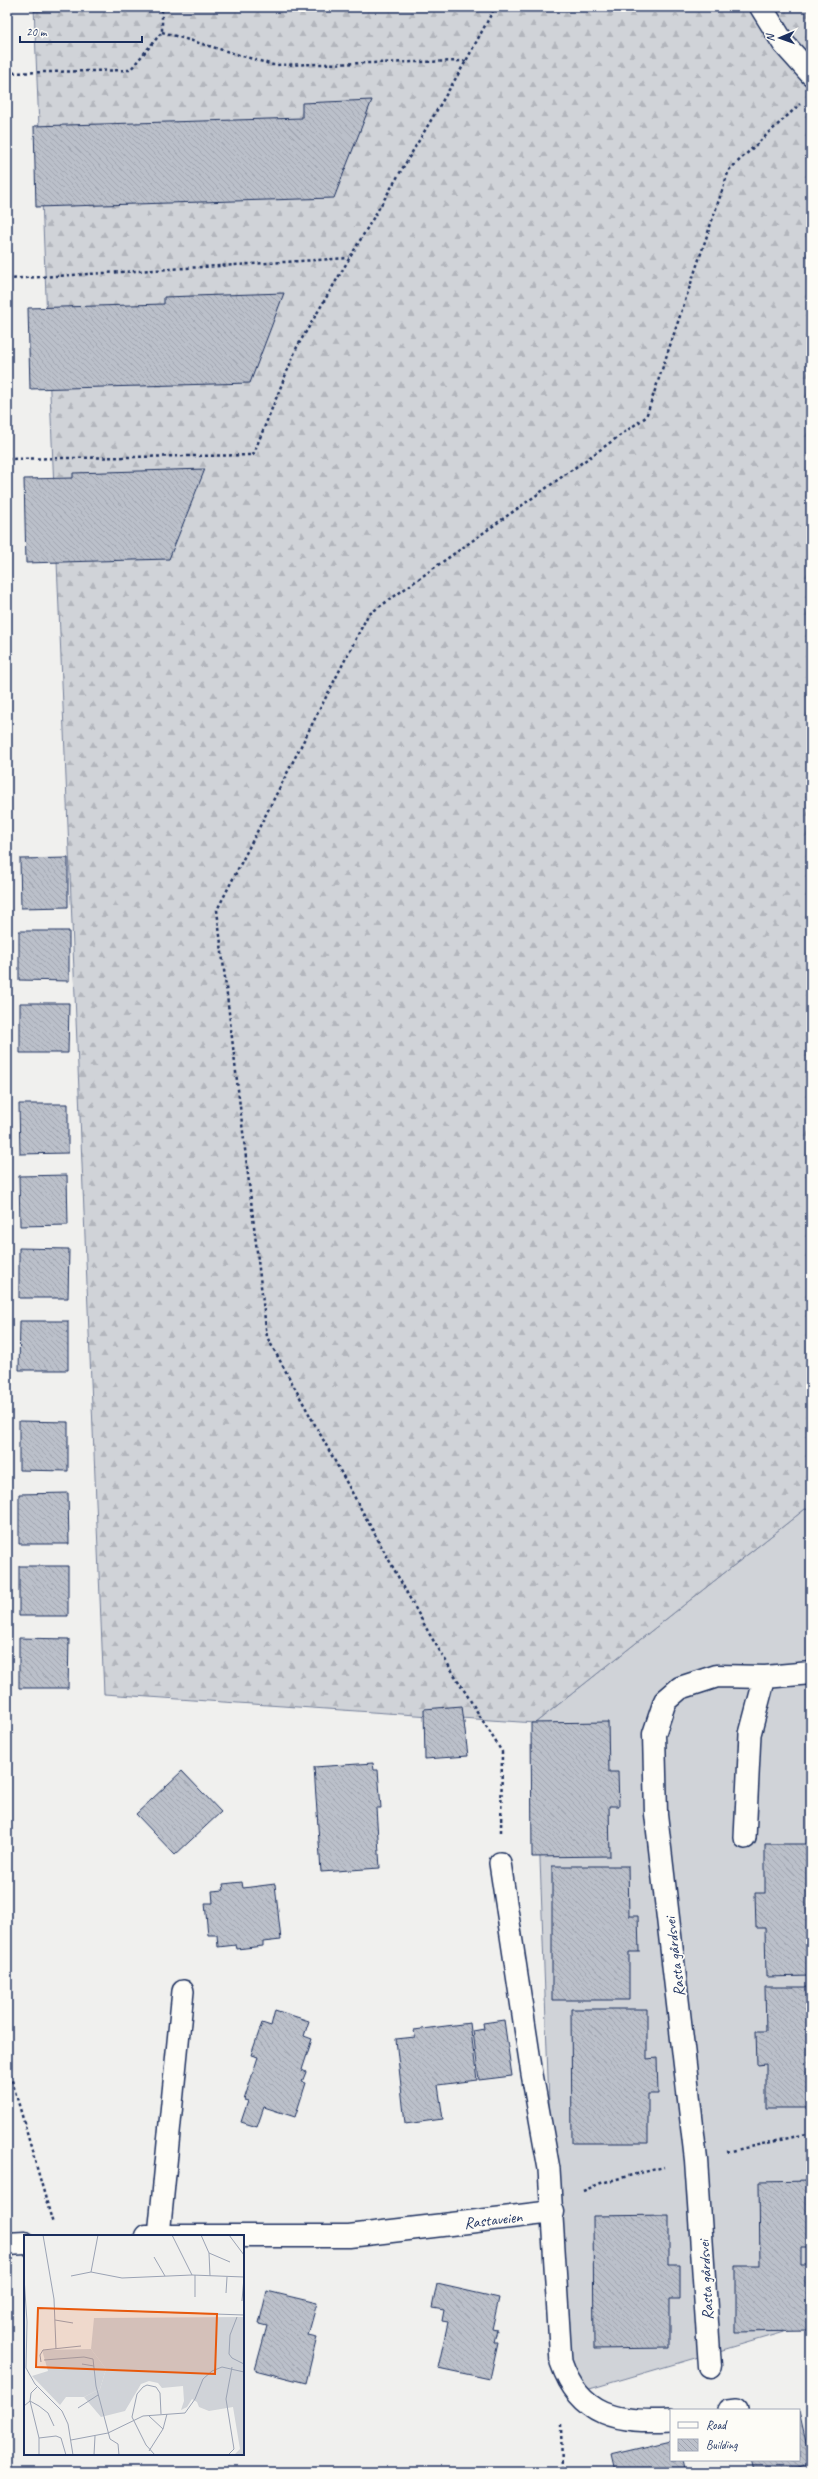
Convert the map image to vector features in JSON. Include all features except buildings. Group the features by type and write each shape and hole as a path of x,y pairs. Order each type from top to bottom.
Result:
{"street":[{"path":"761,7 784,44 811,74"},
{"name":"Rasta gårdsvei","path":"710,2367 696,2160 656,1814 654,1734 665,1701 680,1688 717,1676 765,1677 811,1672"},
{"name":"Rastaveien","path":"244,2236 349,2236 553,2212"},
{"path":"7,2244 24,2244"}],"lane":[{"path":"745,1838 750,1734 765,1677"},
{"path":"500,1863 532,2074 549,2169 553,2212 561,2362 568,2382 577,2395 592,2408 612,2416 640,2422 670,2420"},
{"path":"152,2235 183,1991"}],"path":[{"path":"7,73 130,70 162,32 162,7"},
{"path":"7,458 253,455 297,347 466,61 495,7"},
{"path":"162,32 273,65 466,61"},
{"path":"500,1863 502,1752 430,1635 267,1337 217,910 368,615 646,416 729,170 805,100"},
{"path":"7,279 349,258"},
{"path":"7,2063 54,2228"}],"green space":[{"path":"34,7 811,7 811,1510 805,1509 535,1723 104,1694"},
{"path":"805,1509 811,1510 811,2324 576,2393 553,2212 535,1723"}]}
